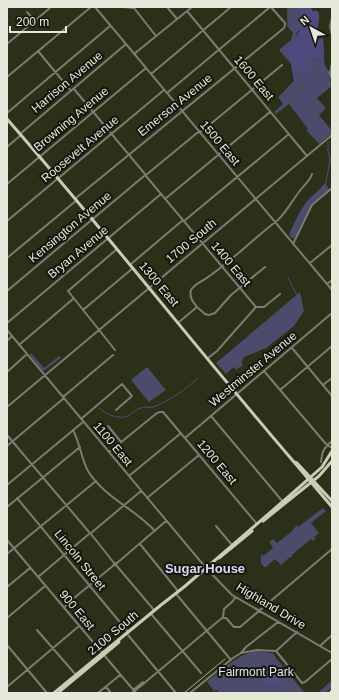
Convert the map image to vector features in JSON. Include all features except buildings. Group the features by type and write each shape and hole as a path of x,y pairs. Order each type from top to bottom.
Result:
{"main road":[{"name":"1300 East","path":"7,119 118,248 237,394 294,462 297,463 332,507"},
{"name":"2100 South","path":"217,559 271,516 311,480 332,451"},
{"name":"2100 South","path":"56,693 154,610 184,587 283,502 311,480 324,472 332,461"},
{"name":"1300 East","path":"311,480 332,501"},
{"path":"271,516 272,513 283,504 283,502"},
{"path":"243,538 249,531"},
{"name":"2100 South","path":"129,632 147,619 168,599 184,589 184,587"},
{"path":"147,619 154,610"},
{"name":"2100 South","path":"56,693 103,654"}],"street":[{"path":"7,44 51,7"},
{"path":"7,77 91,7"},
{"name":"1500 East","path":"95,7 332,290"},
{"path":"122,7 134,8 156,36"},
{"path":"167,7 177,19"},
{"name":"1600 East","path":"186,7 203,30 307,156"},
{"path":"134,54 192,7"},
{"path":"151,74 231,7"},
{"path":"167,93 270,7"},
{"name":"Emerson Avenue","path":"7,258 128,155 235,69 285,26 270,7"},
{"path":"27,12 35,21"},
{"path":"332,18 330,26 332,35"},
{"path":"7,112 111,26"},
{"name":"Harrison Avenue","path":"7,147 126,44"},
{"name":"1400 East","path":"38,51 55,72 93,112 256,307"},
{"path":"332,63 330,74 332,80"},
{"name":"Kensington Avenue","path":"7,291 196,133 202,131 282,65"},
{"name":"Browning Avenue","path":"7,184 146,68"},
{"name":"Roosevelt Avenue","path":"7,221 164,90"},
{"path":"166,199 270,112"},
{"path":"131,264 289,134"},
{"name":"1700 South","path":"7,407 332,135"},
{"path":"264,267 228,298 215,313 207,315 202,312 196,307 191,298 192,290 196,285 222,267 286,211 312,174"},
{"path":"293,244 312,205 332,188"},
{"name":"Bryan Avenue","path":"7,323 161,194"},
{"path":"310,263 332,245"},
{"path":"115,350 68,292 118,248"},
{"path":"83,310 133,267"},
{"path":"327,284 332,280"},
{"path":"208,358 216,352 256,307 264,307 280,294"},
{"path":"19,345 74,299"},
{"path":"179,322 196,307"},
{"name":"Westminster Avenue","path":"185,438 332,313"},
{"name":"1100 East","path":"7,330 206,568"},
{"path":"7,341 12,336"},
{"path":"280,390 332,346"},
{"path":"292,348 332,396"},
{"path":"7,372 27,354"},
{"path":"7,446 113,355"},
{"path":"264,371 327,445 332,448"},
{"path":"323,385 332,378"},
{"path":"81,418 123,384 132,396 116,410"},
{"name":"1200 East","path":"121,442 157,413 164,412 257,524"},
{"path":"211,416 283,502"},
{"path":"7,485 83,421"},
{"path":"108,426 121,442 109,452"},
{"path":"73,430 87,468 96,481 102,488 145,521 155,531"},
{"path":"129,476 181,433"},
{"path":"7,435 154,610"},
{"path":"321,462 322,452 332,441"},
{"path":"7,507 80,446"},
{"path":"147,498 199,455"},
{"path":"7,554 96,481"},
{"path":"38,577 141,491"},
{"name":"Lincoln Street","path":"18,498 129,632 157,671 176,693"},
{"path":"63,607 166,521"},
{"path":"216,526 232,545"},
{"name":"900 East","path":"7,540 134,692"},
{"path":"140,544 231,660"},
{"path":"235,597 233,601 224,609 224,617 233,627 238,628 332,549"},
{"path":"7,587 30,568"},
{"name":"Highland Drive","path":"206,568 226,590 235,597 332,653"},
{"path":"7,618 46,586"},
{"path":"152,614 201,673"},
{"path":"134,692 143,682 224,617"},
{"path":"241,654 246,647 278,622"},
{"path":"7,687 79,626"},
{"path":"37,630 77,676"},
{"path":"190,693 231,660 241,654 257,650 276,651 297,632"},
{"path":"320,646 332,635"},
{"path":"7,645 47,693"},
{"path":"276,651 302,682 305,682 332,659"},
{"path":"98,693 120,675"},
{"path":"106,687 112,693"}],"green space":[{"path":"288,7 295,7 301,15 304,25 302,29 298,31 295,38 311,60 324,59 325,66 330,72 329,76 332,86 317,98 326,108 319,115 332,133 319,144 306,130 308,129 289,104 276,114 274,112 283,104 278,97 294,81 291,64 279,50 291,40 293,33 287,26"},
{"path":"325,183 329,189 312,204 294,239 292,238 289,235 296,219 307,201"},
{"path":"300,292 304,311 294,326 266,348 244,357 242,366 236,370 234,367 226,374 216,363"},
{"path":"31,353 44,368 59,356 61,358 43,371 30,355"},
{"path":"147,367 166,390 149,402 131,380"},
{"path":"323,508 326,511 311,523 319,533 314,537 316,538 313,541 311,539 281,565 275,559 264,567 261,563 261,554 263,556 273,548 269,542 273,539 277,543 297,525 298,527"},
{"name":"Fairmont Park","path":"256,651 273,653 305,693 219,693 216,689 214,691 207,682 236,659"},
{"path":"332,680 332,687 326,693 318,693"}],"shaded area":[{"path":"295,7 310,7 313,11 318,11 319,18 317,40 323,38 324,59 311,60 304,73 299,68 294,72 298,77 294,81 290,58 285,52 304,25"},
{"path":"269,670 277,673 284,684 279,682 274,686 267,683 263,675"}],"waterway":[{"path":"302,7 306,18 306,30 302,45 312,57 304,86 307,98 311,104"},
{"path":"291,232 307,202 321,190 326,183 330,160 328,142"},
{"path":"268,340 289,325 298,315 300,309 299,300 288,277"},
{"path":"221,361 233,354 240,345 257,339"},
{"path":"99,408 112,416 128,416 135,410 144,407 153,407 170,399 183,391 198,378"},
{"path":"263,655 264,662 267,665 267,671"},
{"path":"219,687 226,682 245,685 256,676 261,674 264,675"},
{"path":"284,683 290,684"},
{"path":"212,693 218,688"}],"tram line":[{"path":"184,693 225,659"}],"district":[{"name":"Sugar House","path":"205,568"}]}
